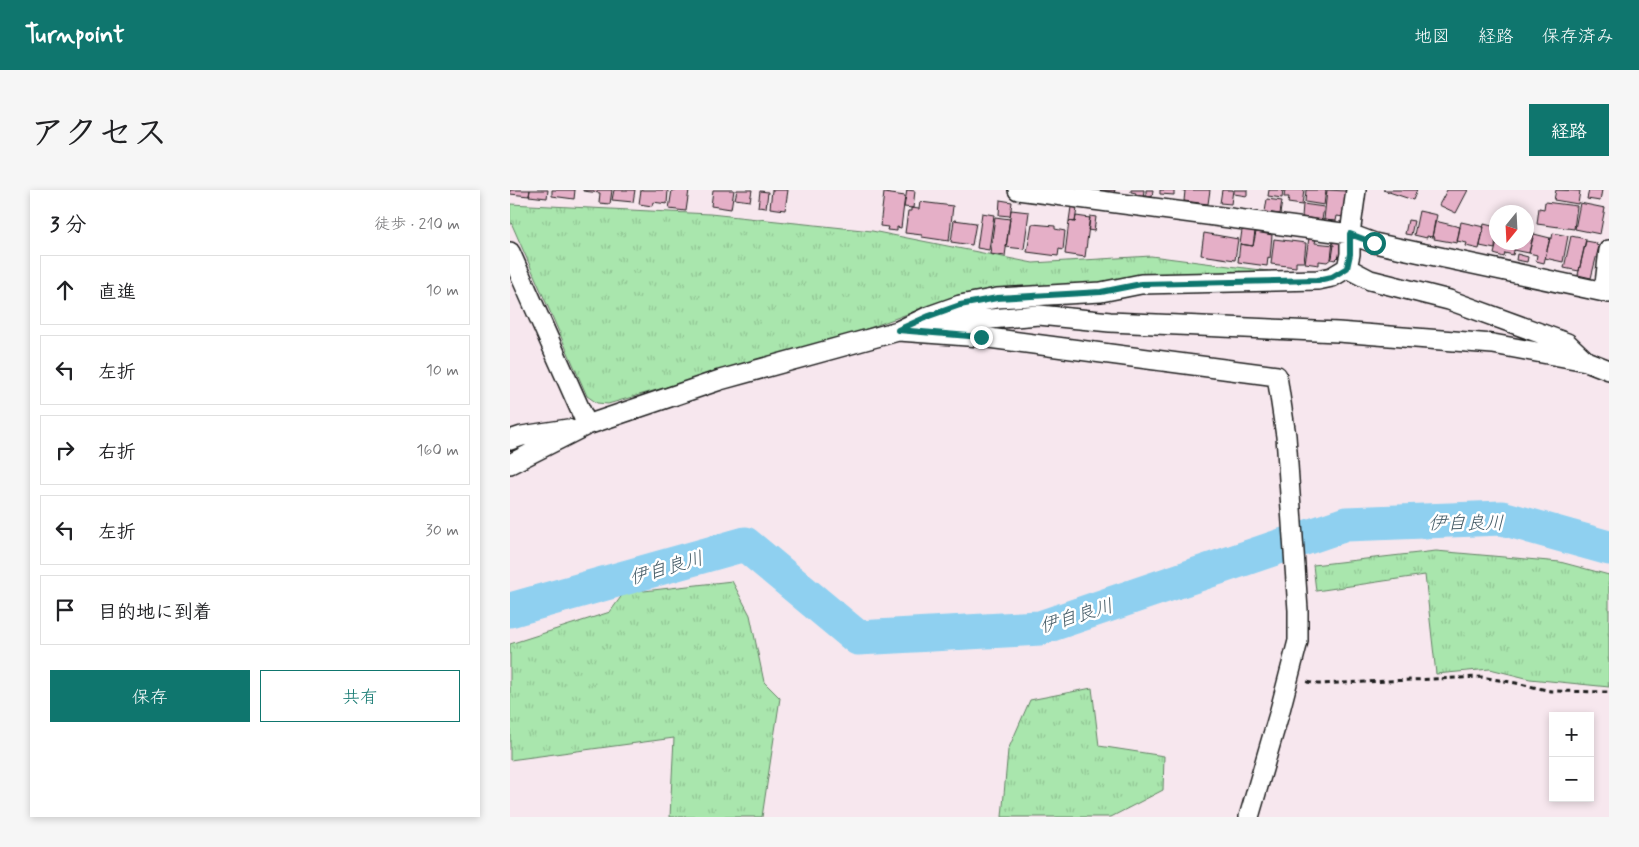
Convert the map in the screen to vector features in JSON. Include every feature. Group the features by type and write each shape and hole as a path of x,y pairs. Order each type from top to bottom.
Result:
{"street":[{"path":"510,464 587,425 720,380 898,330 960,305 997,298 1101,292 1141,284 1318,280 1332,277 1347,268 1356,190"},
{"path":"1027,191 1350,234 1374,243 1606,292 1609,250"},
{"path":"510,252 587,425"},
{"path":"1347,268 1370,280 1449,300 1567,343 1586,361"},
{"path":"929,316 978,320 1039,314 1110,322 1338,332 1493,344 1586,361 1609,370"},
{"path":"898,330 981,337 1277,376 1286,436 1298,610 1298,641 1289,679 1249,817"},
{"path":"510,440 522,436 587,425"}],"path":[{"path":"1289,679 1318,684 1481,677 1551,691 1609,692"}],"green space":[{"path":"510,204 710,214 872,231 1033,263 1151,256 1268,271 1138,278 1096,286 959,295 861,331 608,404 597,403 587,396 510,220"},
{"path":"1436,551 1560,562 1609,575 1609,687 1530,679 1490,669 1436,674 1425,575 1316,591 1313,565"},
{"path":"732,581 750,615 764,682 780,698 762,817 670,817 674,738 510,760 510,644 610,612 631,583 644,591"},
{"path":"1092,688 1099,746 1164,756 1163,790 1111,817 1002,817 1008,750 1030,700"}],"building":[{"path":"510,190 530,190 529,196 510,194"},
{"path":"530,190 548,190 547,198 529,196"},
{"path":"552,190 575,190 574,199 552,196"},
{"path":"583,190 612,190 610,204 599,203 600,193"},
{"path":"614,190 635,190 633,202 612,200"},
{"path":"641,190 668,190 667,204 653,202 652,206 639,204"},
{"path":"672,190 689,190 686,211 669,209"},
{"path":"713,190 734,190 731,209 711,206"},
{"path":"737,190 752,190 750,201 735,199"},
{"path":"772,190 788,190 785,210 770,208"},
{"path":"907,190 915,191 913,208 904,207"},
{"path":"1094,190 1115,190 1114,193"},
{"path":"1131,190 1144,190 1143,198 1135,197 1136,193 1131,192"},
{"path":"1146,190 1153,190 1152,197 1146,196"},
{"path":"1160,190 1174,190 1174,195 1160,194"},
{"path":"1179,190 1210,190 1208,204 1184,201 1185,191"},
{"path":"1222,190 1233,190 1231,204 1220,203"},
{"path":"1234,190 1247,190 1247,196 1234,194"},
{"path":"1269,190 1283,190 1282,198 1268,196"},
{"path":"1285,190 1304,190 1302,205 1288,203 1289,197 1284,197"},
{"path":"1306,190 1326,190 1324,205 1305,202"},
{"path":"1327,190 1346,191 1343,217 1337,216 1336,221 1324,220"},
{"path":"1383,190 1417,190 1413,200"},
{"path":"1447,190 1468,190 1456,213 1439,205"},
{"path":"1556,190 1580,191 1578,204 1554,200"},
{"path":"1589,190 1602,190 1600,201 1587,199"},
{"path":"760,191 768,192 766,208 758,207"},
{"path":"884,193 905,196 901,228 897,227 897,231 887,230 888,227 880,226"},
{"path":"1267,199 1282,201 1280,214 1265,212"},
{"path":"1000,200 1012,202 1010,216 999,215"},
{"path":"920,202 953,206 949,241 905,233 908,211 911,211 911,208 919,209"},
{"path":"1545,202 1577,206 1574,229 1537,224 1539,208 1544,209"},
{"path":"1580,203 1605,208 1600,234 1575,229"},
{"path":"1303,204 1324,207 1322,220 1302,217"},
{"path":"1071,207 1077,208 1075,222 1069,221"},
{"path":"1011,210 1029,212 1024,249 1006,247"},
{"path":"1419,211 1437,215 1432,237 1427,236 1427,238 1414,235"},
{"path":"982,213 994,215 989,250 977,248"},
{"path":"1076,216 1090,218 1085,257 1065,254 1069,221 1075,222"},
{"path":"1090,216 1096,217 1094,231 1088,230"},
{"path":"995,217 1010,219 1005,256 990,254"},
{"path":"954,220 976,223 972,245 951,242"},
{"path":"1408,220 1414,221 1411,235 1405,234"},
{"path":"1435,221 1460,227 1457,243 1432,237"},
{"path":"1461,222 1484,227 1479,249 1466,246 1467,243 1457,241"},
{"path":"1032,224 1055,226 1055,229 1065,231 1063,250 1059,249 1058,256 1027,252"},
{"path":"1484,224 1489,225 1489,248 1480,246"},
{"path":"1242,230 1255,231 1253,246 1240,244"},
{"path":"1256,232 1272,235 1270,258 1268,257 1267,266 1238,262 1240,244 1253,246"},
{"path":"1204,233 1238,239 1235,260 1201,255"},
{"path":"1553,233 1568,236 1563,262 1545,258"},
{"path":"1534,234 1550,238 1544,263 1536,261 1537,255 1529,253 1530,250 1534,250"},
{"path":"1571,236 1586,239 1579,271 1564,268"},
{"path":"1309,238 1316,239 1315,243 1334,245 1332,258 1327,262 1319,261 1319,265 1305,263"},
{"path":"1274,239 1306,243 1304,262 1296,262 1296,267 1271,264"},
{"path":"1333,241 1342,243 1340,255 1335,260 1331,259"},
{"path":"1586,241 1597,243 1596,245 1599,246 1591,278 1578,275"},
{"path":"1495,250 1514,250 1513,255 1505,253 1504,257 1494,254"},
{"path":"1514,250 1530,250 1529,253"},
{"path":"1517,254 1528,257 1527,262 1516,260"}],"waterway":[{"name":"伊自良川","path":"510,610 745,544 858,638 1040,628 1346,524 1502,518 1609,548"}],"route":[{"path":"981,337 898,330 960,305 997,298 1101,292 1141,284 1318,280 1332,277 1347,268 1350,254 1350,234 1374,243"}]}
